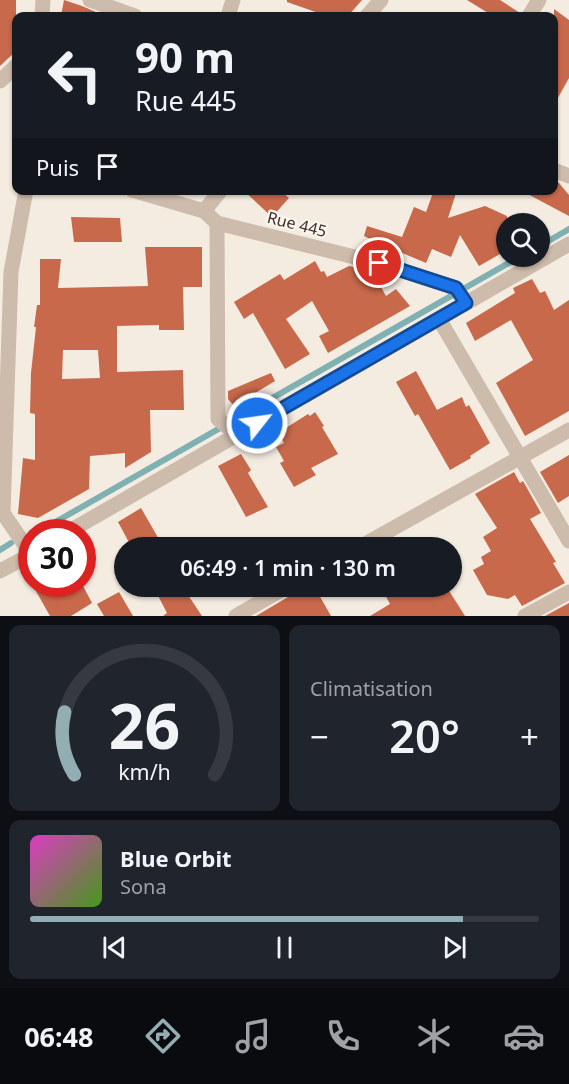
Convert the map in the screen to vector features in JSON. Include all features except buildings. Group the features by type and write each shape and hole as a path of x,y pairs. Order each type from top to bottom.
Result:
{"street":[{"path":"90,0 124,12"},
{"path":"371,12 381,0"},
{"path":"0,81 12,70"},
{"path":"18,535 3,513 6,276 25,195"},
{"name":"Rue 445","path":"149,195 204,211 217,223 379,263 461,296"},
{"path":"204,211 217,195"},
{"path":"217,223 218,419 237,435"},
{"path":"91,519 440,319 461,296 569,244"},
{"path":"440,319 569,541"},
{"path":"378,537 569,430"},
{"path":"0,572 18,562"},
{"path":"525,616 569,592"},
{"path":"236,616 269,597"}],"waterway":[{"path":"550,240 569,229"},
{"path":"61,519 502,267"},
{"path":"0,550 11,543"}],"route":[{"path":"257,423 466,303 456,288 379,263"}]}
